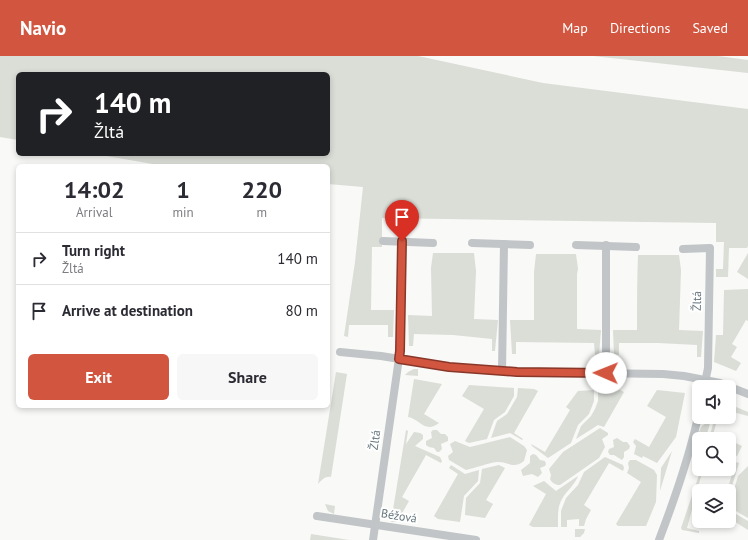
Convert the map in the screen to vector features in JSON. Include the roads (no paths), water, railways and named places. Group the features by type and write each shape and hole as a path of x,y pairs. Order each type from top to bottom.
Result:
{"street":[{"path":"383,241 432,243"},
{"name":"Žltá","path":"372,540 400,351 402,241"},
{"path":"472,243 530,245"},
{"path":"502,370 504,244"},
{"path":"576,245 636,247"},
{"path":"606,246 606,373"},
{"name":"Žltá","path":"683,249 710,248 708,368 706,380"},
{"path":"340,352 449,367 517,372 663,374 692,380"},
{"path":"736,389 748,394"},
{"path":"659,540 672,506 691,447 696,424"},
{"name":"Béžová","path":"318,516 476,540"}]}
